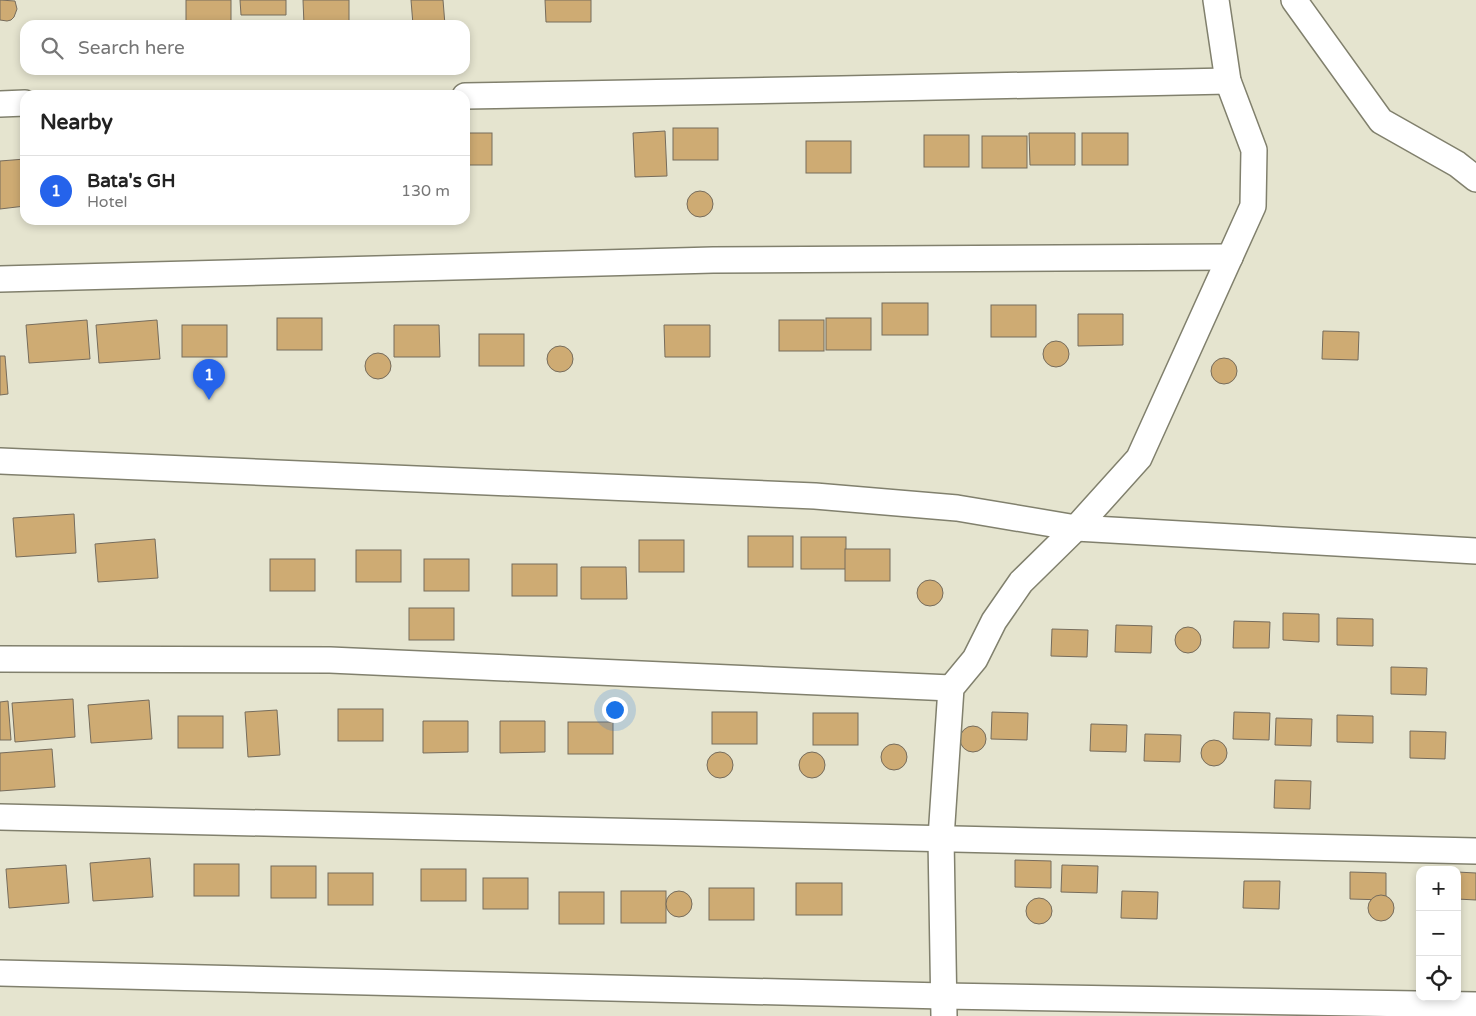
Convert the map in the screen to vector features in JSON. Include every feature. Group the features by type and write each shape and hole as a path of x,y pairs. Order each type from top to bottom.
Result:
{"street":[{"path":"943,1006 941,838 951,688 975,659 994,621 1021,582 1076,528 1139,458 1253,206 1254,150 1228,80 1216,0"},
{"path":"1294,0 1381,121 1458,164 1476,179"},
{"path":"470,96 842,90 1228,80"},
{"path":"0,104 20,103"},
{"path":"0,279 713,260 1230,257"},
{"path":"0,461 815,496 957,508 1076,528 1476,551"},
{"path":"0,660 330,660 951,688"},
{"path":"0,817 1476,851"},
{"path":"0,973 943,1006 1476,1005"}],"building":[{"path":"0,0 15,1 17,9 11,20 0,20"},
{"path":"186,0 231,0 231,20 186,20"},
{"path":"240,0 286,0 286,15 241,15"},
{"path":"303,0 349,0 349,20 304,20"},
{"path":"411,0 443,0 445,20 413,20"},
{"path":"545,0 591,0 591,22 546,22"},
{"path":"673,128 718,128 718,160 673,160"},
{"path":"665,131 667,176 635,177 633,133"},
{"path":"470,133 492,133 492,165 470,165"},
{"path":"1029,133 1075,133 1075,165 1030,165"},
{"path":"1082,133 1128,133 1128,165 1082,165"},
{"path":"924,135 969,135 969,167 924,167"},
{"path":"982,136 1027,136 1027,168 982,168"},
{"path":"806,141 851,141 851,173 806,173"},
{"path":"20,159 20,207 0,209 0,161"},
{"path":"700,191 709,195 713,204 709,213 700,217 691,213 687,204 691,195"},
{"path":"882,303 928,303 928,335 882,335"},
{"path":"991,305 1036,305 1036,337 991,337"},
{"path":"1078,314 1123,314 1123,345 1078,346"},
{"path":"277,318 322,318 322,350 277,350"},
{"path":"826,318 871,318 871,350 826,350"},
{"path":"87,320 90,359 29,363 26,325"},
{"path":"157,320 160,359 99,363 96,325"},
{"path":"779,320 824,320 824,351 779,351"},
{"path":"182,325 227,325 227,357 182,357"},
{"path":"394,325 439,325 440,357 394,357"},
{"path":"664,325 710,325 710,357 665,357"},
{"path":"1323,331 1359,332 1358,360 1322,359"},
{"path":"479,334 524,334 524,366 479,366"},
{"path":"1056,341 1065,345 1069,354 1065,363 1056,367 1047,363 1043,354 1047,345"},
{"path":"560,346 569,350 573,359 569,368 560,372 551,368 547,359 551,350"},
{"path":"378,353 387,357 391,366 387,375 378,379 369,375 365,366 369,357"},
{"path":"0,356 5,356 8,394 0,395"},
{"path":"1224,358 1233,362 1237,371 1233,380 1224,384 1215,380 1211,371 1215,362"},
{"path":"74,514 76,553 16,557 13,518"},
{"path":"748,536 793,536 793,567 748,567"},
{"path":"801,537 846,537 846,569 801,569"},
{"path":"155,539 158,578 98,582 95,544"},
{"path":"639,540 684,540 684,572 639,572"},
{"path":"845,549 890,549 890,581 845,581"},
{"path":"356,550 401,550 401,582 356,582"},
{"path":"270,559 315,559 315,591 270,591"},
{"path":"424,559 469,559 469,591 424,591"},
{"path":"512,564 557,564 557,596 512,596"},
{"path":"581,567 626,567 627,599 581,599"},
{"path":"930,580 939,584 943,593 939,602 930,606 921,602 917,593 921,584"},
{"path":"409,608 454,608 454,640 409,640"},
{"path":"1283,613 1319,614 1319,642 1283,640"},
{"path":"1337,618 1373,619 1373,646 1337,645"},
{"path":"1234,621 1270,622 1269,648 1233,648"},
{"path":"1116,625 1152,626 1151,653 1115,652"},
{"path":"1188,627 1197,631 1201,640 1197,649 1188,653 1179,649 1175,640 1179,631"},
{"path":"1052,629 1088,630 1087,657 1051,656"},
{"path":"1391,667 1427,668 1426,695 1391,694"},
{"path":"73,699 75,737 15,742 12,703"},
{"path":"149,700 152,739 91,743 88,705"},
{"path":"8,701 11,740 0,740 0,702"},
{"path":"338,709 383,709 383,741 338,741"},
{"path":"277,710 280,755 248,757 245,712"},
{"path":"712,712 757,712 757,744 712,744"},
{"path":"992,712 1028,713 1027,740 991,739"},
{"path":"1234,712 1270,713 1269,740 1233,739"},
{"path":"813,713 858,713 858,745 813,745"},
{"path":"1337,715 1373,716 1373,743 1337,742"},
{"path":"178,716 223,716 223,748 178,748"},
{"path":"1276,718 1312,719 1311,746 1275,745"},
{"path":"423,721 468,721 468,752 423,753"},
{"path":"500,721 545,721 545,752 500,753"},
{"path":"568,722 613,722 613,754 568,754"},
{"path":"1091,724 1127,725 1126,752 1090,751"},
{"path":"973,726 982,730 986,739 982,748 973,752 964,748 960,739 964,730"},
{"path":"1410,731 1446,732 1445,759 1410,758"},
{"path":"1145,734 1181,735 1180,762 1144,761"},
{"path":"1214,740 1223,744 1227,753 1223,762 1214,766 1205,762 1201,753 1205,744"},
{"path":"894,744 903,748 907,757 903,766 894,770 885,766 881,757 885,748"},
{"path":"52,749 55,787 0,791 0,753"},
{"path":"720,752 729,756 733,765 729,774 720,778 711,774 707,765 711,756"},
{"path":"812,752 821,756 825,765 821,774 812,778 803,774 799,765 803,756"},
{"path":"1275,780 1311,781 1310,809 1274,808"},
{"path":"150,858 153,897 93,901 90,863"},
{"path":"1015,860 1051,861 1051,888 1015,887"},
{"path":"194,864 239,864 239,896 194,896"},
{"path":"66,865 69,903 9,908 6,869"},
{"path":"1062,865 1098,866 1097,893 1061,892"},
{"path":"271,866 316,866 316,898 271,898"},
{"path":"421,869 466,869 466,901 421,901"},
{"path":"1350,872 1386,873 1386,900 1350,899"},
{"path":"1461,872 1476,873 1476,900 1461,899"},
{"path":"328,873 373,873 373,905 328,905"},
{"path":"483,878 528,878 528,909 483,909"},
{"path":"1244,881 1280,881 1279,909 1243,908"},
{"path":"796,883 842,883 842,915 796,915"},
{"path":"709,888 754,888 754,920 709,920"},
{"path":"621,891 666,891 666,923 621,923"},
{"path":"679,891 688,895 692,904 688,913 679,917 670,913 666,904 670,895"},
{"path":"1122,891 1158,892 1157,919 1121,918"},
{"path":"559,892 604,892 604,924 559,924"},
{"path":"1381,895 1390,899 1394,908 1390,917 1381,921 1372,917 1368,908 1372,899"},
{"path":"1039,898 1048,902 1052,911 1048,920 1039,924 1030,920 1026,911 1030,902"}],"place":[{"name":"Bata's GH","path":"209,400"}]}
